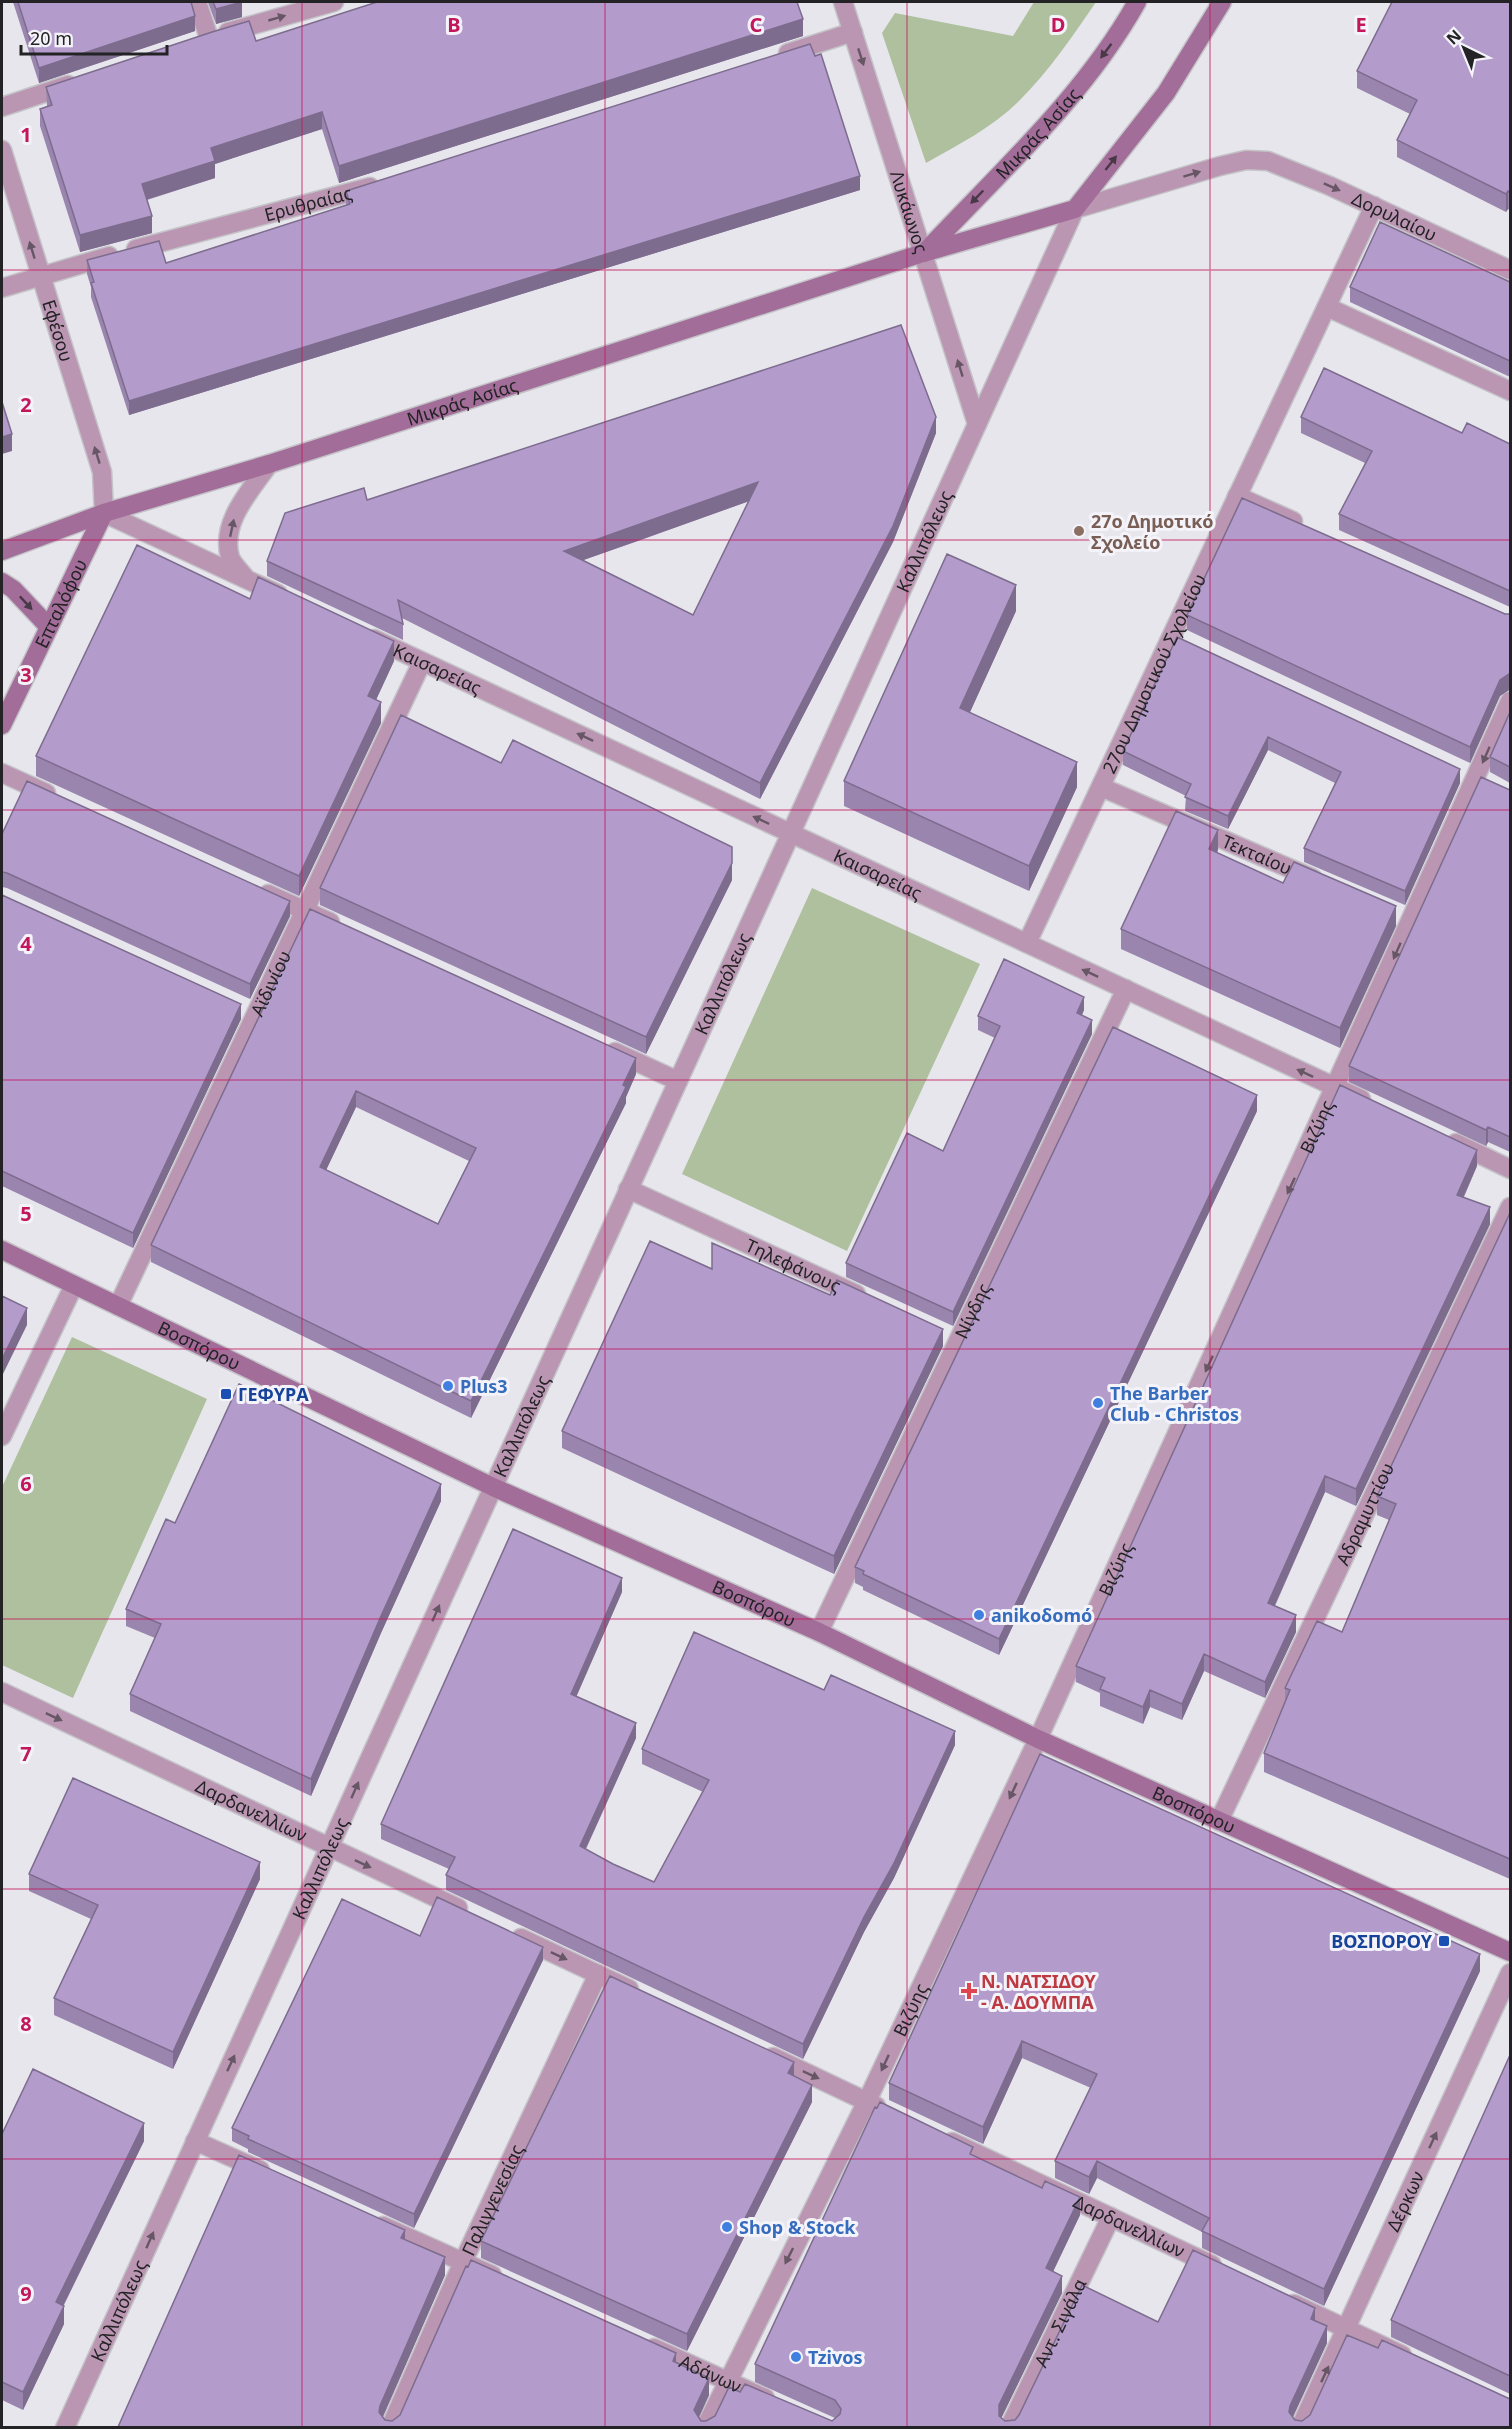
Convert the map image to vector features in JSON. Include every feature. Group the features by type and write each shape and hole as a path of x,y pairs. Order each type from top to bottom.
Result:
{"street":[{"path":"197,2 209,38"},
{"path":"187,45 334,2"},
{"name":"Λυκάωνος","path":"843,2 977,424"},
{"name":"Μικράς Ασίας","path":"923,254 1061,108 1119,35 1137,2"},
{"path":"1075,209 1166,93 1222,2"},
{"path":"774,57 853,32"},
{"path":"2,107 89,78"},
{"name":"Εφέσου","path":"2,150 102,472 104,513"},
{"name":"Μικράς Ασίας","path":"2,551 104,513 269,464 923,254 1236,162 1251,159 1278,164"},
{"name":"Δορυλαίου","path":"1278,164 1510,270"},
{"name":"Ερυθραίας","path":"2,288 39,275 392,180"},
{"name":"27ου Δημοτικού Σχολείου","path":"1028,944 1101,788 1178,638 1237,495 1374,206"},
{"name":"Καλλιπόλεως","path":"65,2427 1075,209"},
{"path":"1327,308 1510,391"},
{"path":"247,580 230,558 230,530 239,506 269,464"},
{"path":"1237,495 1310,529"},
{"path":"104,513 299,604"},
{"name":"Επταλόφου","path":"2,724 104,513"},
{"path":"2,582 13,589 49,627"},
{"name":"Καισαρείας","path":"361,633 1377,1106"},
{"name":"Αϊδινίου","path":"118,1306 423,662"},
{"name":"Βιζύης","path":"705,2427 867,2101 1038,1738 1510,701"},
{"path":"1454,768 1493,786"},
{"path":"2,773 67,802"},
{"name":"Τεκταίου","path":"1101,788 1326,884"},
{"path":"251,886 348,930"},
{"path":"1390,911 1412,920"},
{"name":"Νίγδης","path":"819,1632 1126,989"},
{"path":"235,1005 256,1014"},
{"path":"603,1047 678,1081"},
{"path":"1438,1135 1510,1169"},
{"name":"Τηλεφάνους","path":"628,1189 873,1302"},
{"name":"Αδραμυττίου","path":"1219,1821 1510,1207"},
{"name":"Βοσπόρου","path":"2,1250 493,1487 819,1632 1038,1738 1510,1952"},
{"path":"2,1436 74,1285"},
{"path":"937,1331 958,1341"},
{"name":"Δαρδανελλίων","path":"2,1692 480,1918"},
{"path":"501,1928 641,1994"},
{"name":"Δέρκων","path":"1300,2427 1510,1973"},
{"name":"Παλιγγενεσίας","path":"390,2427 463,2262 598,1974"},
{"path":"759,2050 888,2111"},
{"name":"Δαρδανελλίων","path":"941,2136 1228,2273"},
{"path":"195,2141 281,2179"},
{"name":"Αντ. Σιγάλα","path":"1008,2427 1111,2217"},
{"path":"367,2218 505,2281"},
{"path":"1282,2298 1418,2362"},
{"name":"Αδάνων","path":"642,2343 778,2404"}],"green space":[{"path":"1034,2 1096,2 1050,65 1019,101 987,127 926,163 882,33 895,13 1013,36"},
{"path":"812,888 980,964 847,1251 682,1174"},
{"path":"72,1337 207,1399 73,1698 2,1665 2,1487"}],"building":[{"path":"18,2 191,2 195,16 39,68"},
{"path":"213,2 242,2 216,9"},
{"path":"377,2 797,2 803,19 339,166 322,112 211,148 215,161 142,184 152,216 80,235 40,109 52,105 46,87 249,21 256,41"},
{"path":"1392,2 1510,2 1510,193 1508,191 1506,194 1397,140 1417,100 1357,71"},
{"path":"810,44 815,56 821,54 860,176 129,401 91,283 94,282 87,260 159,241 166,263 350,204 346,191"},
{"path":"1380,222 1510,282 1510,361 1350,287"},
{"path":"901,325 936,417 893,526 760,783 398,600 403,624 267,561 285,513 364,488 367,500","holes":["758,482 693,615 564,551"]},
{"path":"1324,368 1462,433 1467,423 1510,444 1510,591 1339,514 1372,451 1301,417"},
{"path":"2,402 12,434 2,437"},
{"path":"1242,498 1505,614 1510,614 1510,675 1500,680 1470,747 1187,615"},
{"path":"137,545 250,599 258,577 394,641 368,696 381,702 299,876 36,756"},
{"path":"947,554 1016,585 960,708 1077,762 1029,866 844,781"},
{"path":"1177,637 1460,769 1405,891 1304,848 1341,772 1268,737 1228,816 1185,797 1191,784 1123,751"},
{"path":"1510,712 1510,767 1490,757"},
{"path":"401,715 501,763 513,740 732,847 732,863 646,1037 320,888"},
{"path":"1481,777 1510,790 1510,1137 1488,1127 1486,1130 1349,1066"},
{"path":"27,781 290,901 250,984 2,872 2,834"},
{"path":"1176,811 1218,830 1209,849 1283,883 1294,862 1396,906 1340,1028 1121,929"},
{"path":"2,895 241,1004 133,1233 2,1171"},
{"path":"310,909 636,1058 623,1085 626,1087 471,1401 151,1245","holes":["356,1091 476,1148 438,1224 320,1167"]},
{"path":"1004,959 1084,997 1077,1013 1092,1020 953,1312 846,1263 907,1133 943,1151 1000,1026 978,1016"},
{"path":"1113,1027 1257,1095 999,1639 863,1574 864,1571 855,1567"},
{"path":"1340,1085 1477,1150 1457,1195 1490,1207 1356,1489 1325,1476 1268,1603 1296,1615 1265,1682 1204,1654 1182,1704 1150,1690 1143,1707 1100,1689 1105,1678 1076,1666"},
{"path":"1510,1213 1510,1859 1264,1753 1290,1690 1285,1688 1317,1621 1342,1632 1396,1504 1377,1496"},
{"path":"650,1241 712,1269 712,1243 830,1295 837,1280 943,1329 834,1556 562,1431"},
{"path":"2,1296 27,1308 2,1359"},
{"path":"239,1384 441,1484 311,1779 130,1694 161,1624 126,1609 166,1519 175,1523"},
{"path":"513,1529 622,1578 571,1694 636,1723 580,1846 613,1864 654,1882 709,1780 642,1749 694,1632 824,1690 831,1675 955,1731 894,1863 864,1917 803,2044 446,1875 455,1857 381,1824"},
{"path":"1040,1754 1480,1954 1324,2289 1202,2231 1209,2218 1097,2161 1089,2177 1055,2161 1097,2074 1022,2041 983,2127 889,2083"},
{"path":"73,1778 260,1862 173,2052 54,1998 98,1905 29,1874"},
{"path":"437,1897 543,1947 414,2214 248,2139 249,2136 232,2128 342,1899 420,1936"},
{"path":"610,1976 794,2062 788,2073 812,2085 687,2334 481,2241"},
{"path":"1510,2055 1510,2376 1391,2320"},
{"path":"33,2069 144,2123 56,2302 64,2306 23,2392 2,2382 2,2134"},
{"path":"880,2102 973,2147 970,2154 1042,2188 1045,2181 1080,2197 1046,2268 1062,2276 999,2405 999,2416 1005,2421 1015,2420 1019,2415 1082,2285 1158,2322 1193,2250 1315,2308 1311,2319 1327,2326 1290,2406 1289,2412 1295,2420 1302,2421 1310,2415 1347,2335 1378,2348 1382,2340 1510,2399 1510,2427 118,2427 239,2155 405,2230 401,2238 445,2257 380,2406 379,2412 385,2420 392,2421 400,2415 466,2266 468,2267 471,2260 676,2353 673,2361 709,2378 694,2410 701,2421 715,2416 729,2387 740,2392 745,2384 832,2421 840,2414 841,2409 835,2400 755,2364 875,2107 877,2108"}],"place":[{"name":"27ο Δημοτικό Σχολείο","path":"1079,531"},
{"name":"Plus3","path":"448,1386"},
{"name":"ΓΕΦΥΡΑ","path":"226,1394"},
{"name":"The Barber Club - Christos","path":"1098,1403"},
{"name":"anikoδomό","path":"979,1615"},
{"name":"ΒΟΣΠΟΡΟΥ","path":"1444,1941"},
{"name":"Ν. ΝΑΤΣΙΔΟΥ - Α. ΔΟΥΜΠΑ","path":"969,1991"},
{"name":"Shop & Stock","path":"727,2227"},
{"name":"Tzivos","path":"796,2357"}]}
